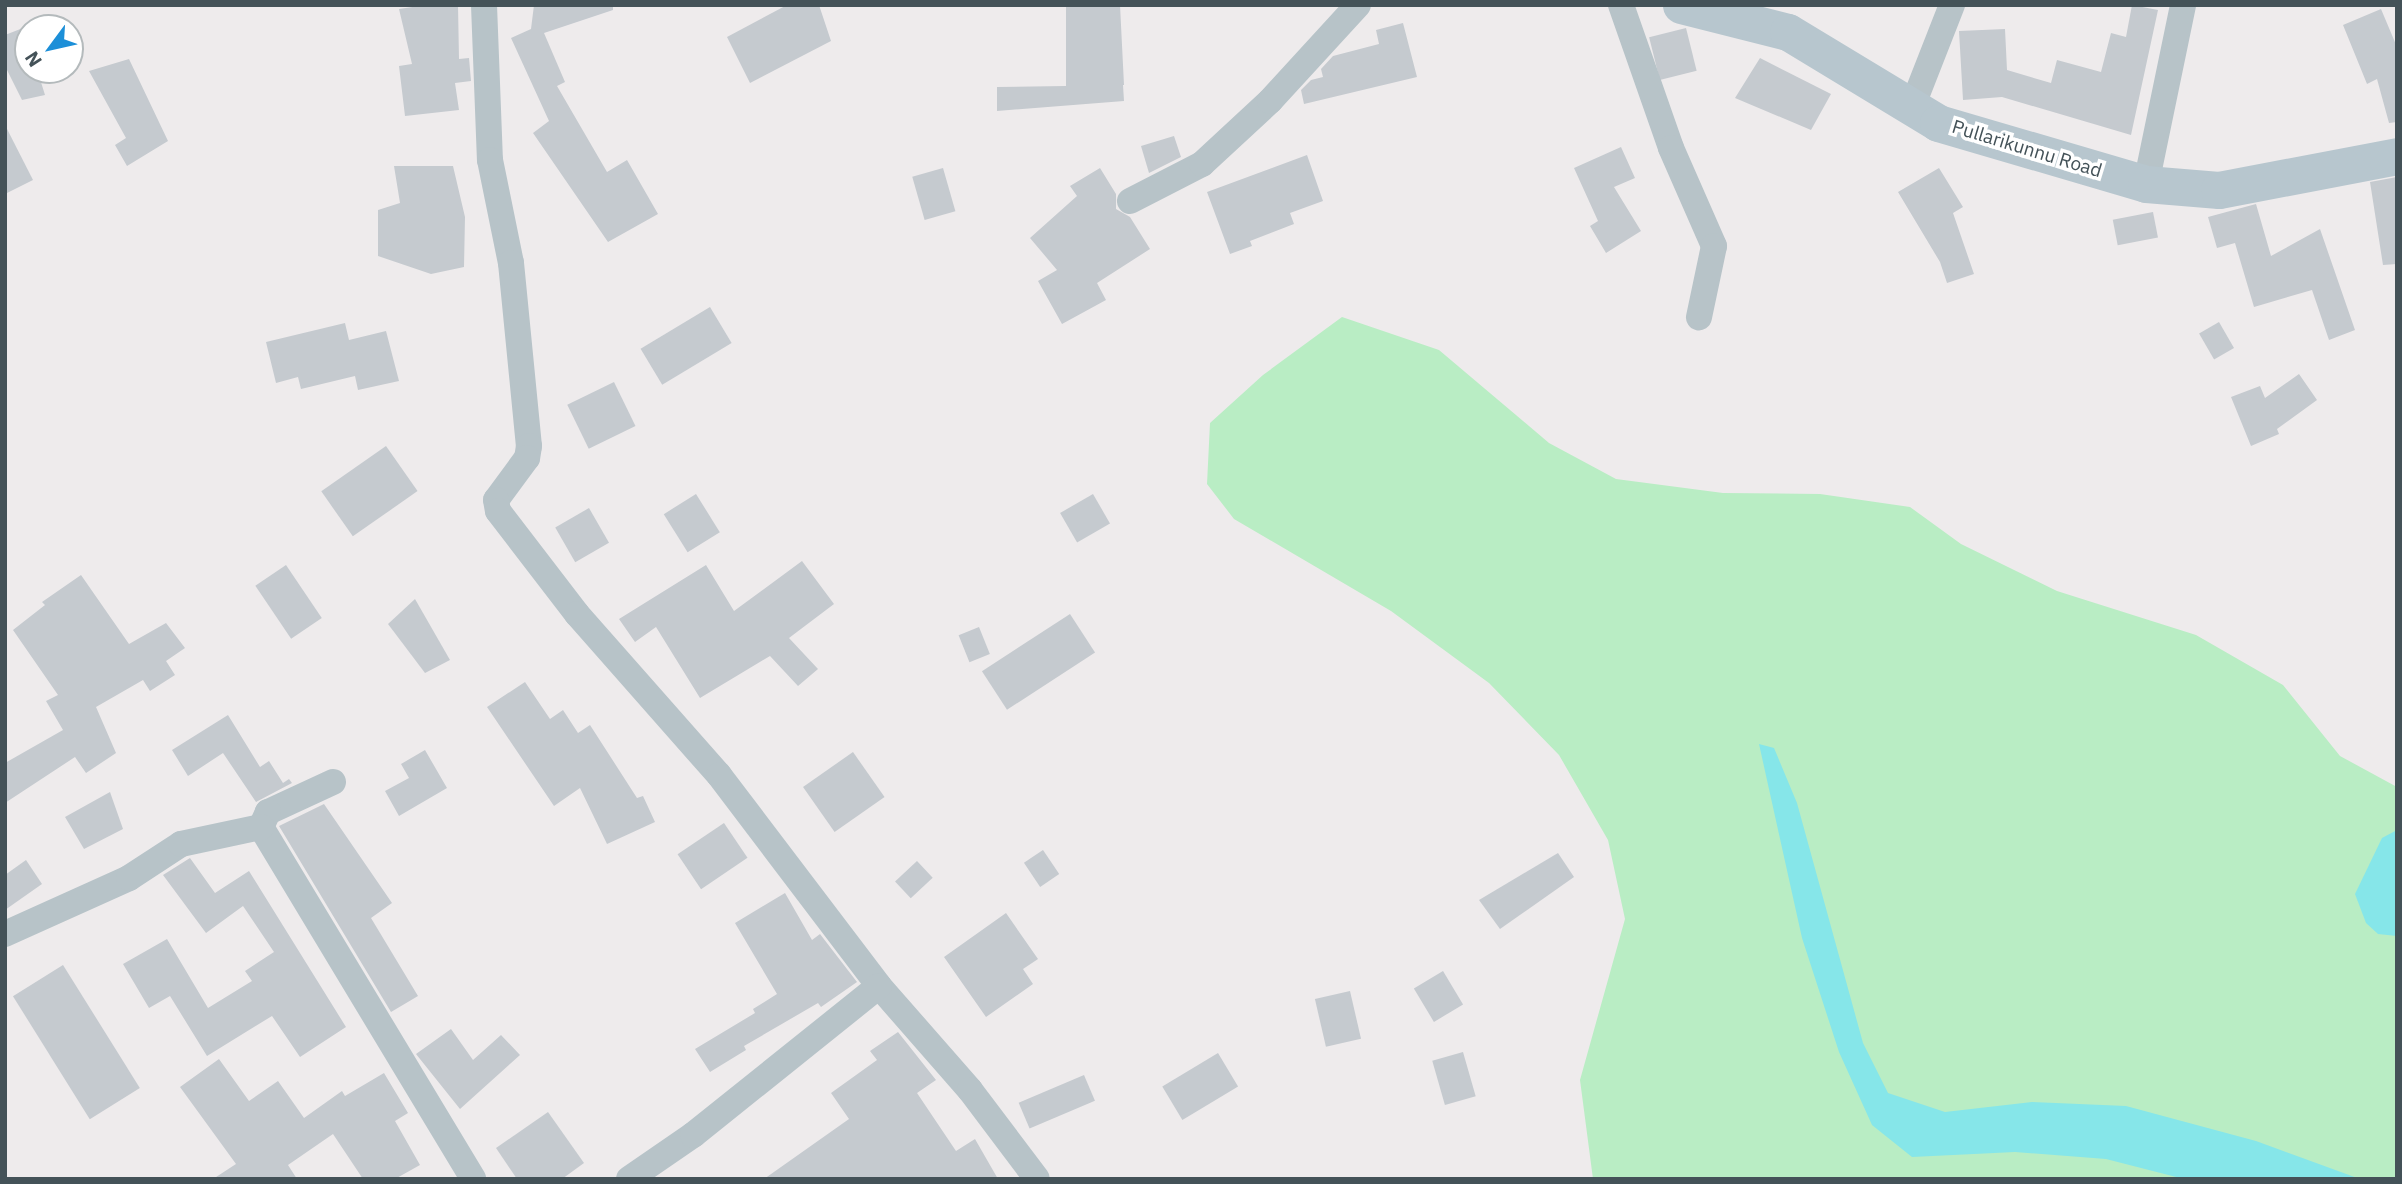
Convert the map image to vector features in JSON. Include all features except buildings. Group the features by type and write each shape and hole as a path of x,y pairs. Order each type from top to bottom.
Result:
{"main road":[{"name":"Pullarikunnu Road","path":"1681,5 1788,32 1938,123 2146,184 2219,190 2395,159"}],"street":[{"path":"484,5 490,160 511,263 529,446 527,458 496,499 498,511 577,614 719,775 879,986 970,1090 1037,1179"},
{"path":"1130,201 1202,164 1270,101 1358,5"},
{"path":"1621,5 1671,148 1714,246 1699,317"},
{"path":"1912,107 1952,5"},
{"path":"2146,184 2183,5"},
{"path":"261,827 268,812 333,782"},
{"path":"5,934 130,878 181,845 261,827"},
{"path":"261,827 473,1179"},
{"path":"629,1179 693,1135 879,986"}],"green space":[{"path":"1342,317 1439,350 1549,443 1616,479 1723,493 1820,494 1910,507 1961,544 2057,591 2196,635 2283,685 2340,756 2397,787 2397,1179 1593,1179 1580,1080 1625,919 1608,840 1559,755 1489,683 1391,611 1234,519 1207,484 1210,423 1263,375"}],"water":[{"path":"1759,744 1774,748 1797,803 1863,1043 1888,1093 1945,1112 2032,1102 2126,1106 2256,1141 2360,1179 2184,1179 2106,1159 2015,1152 1912,1157 1872,1125 1839,1052 1802,938"},
{"path":"2397,830 2397,936 2378,934 2366,923 2355,894 2382,838"}]}
